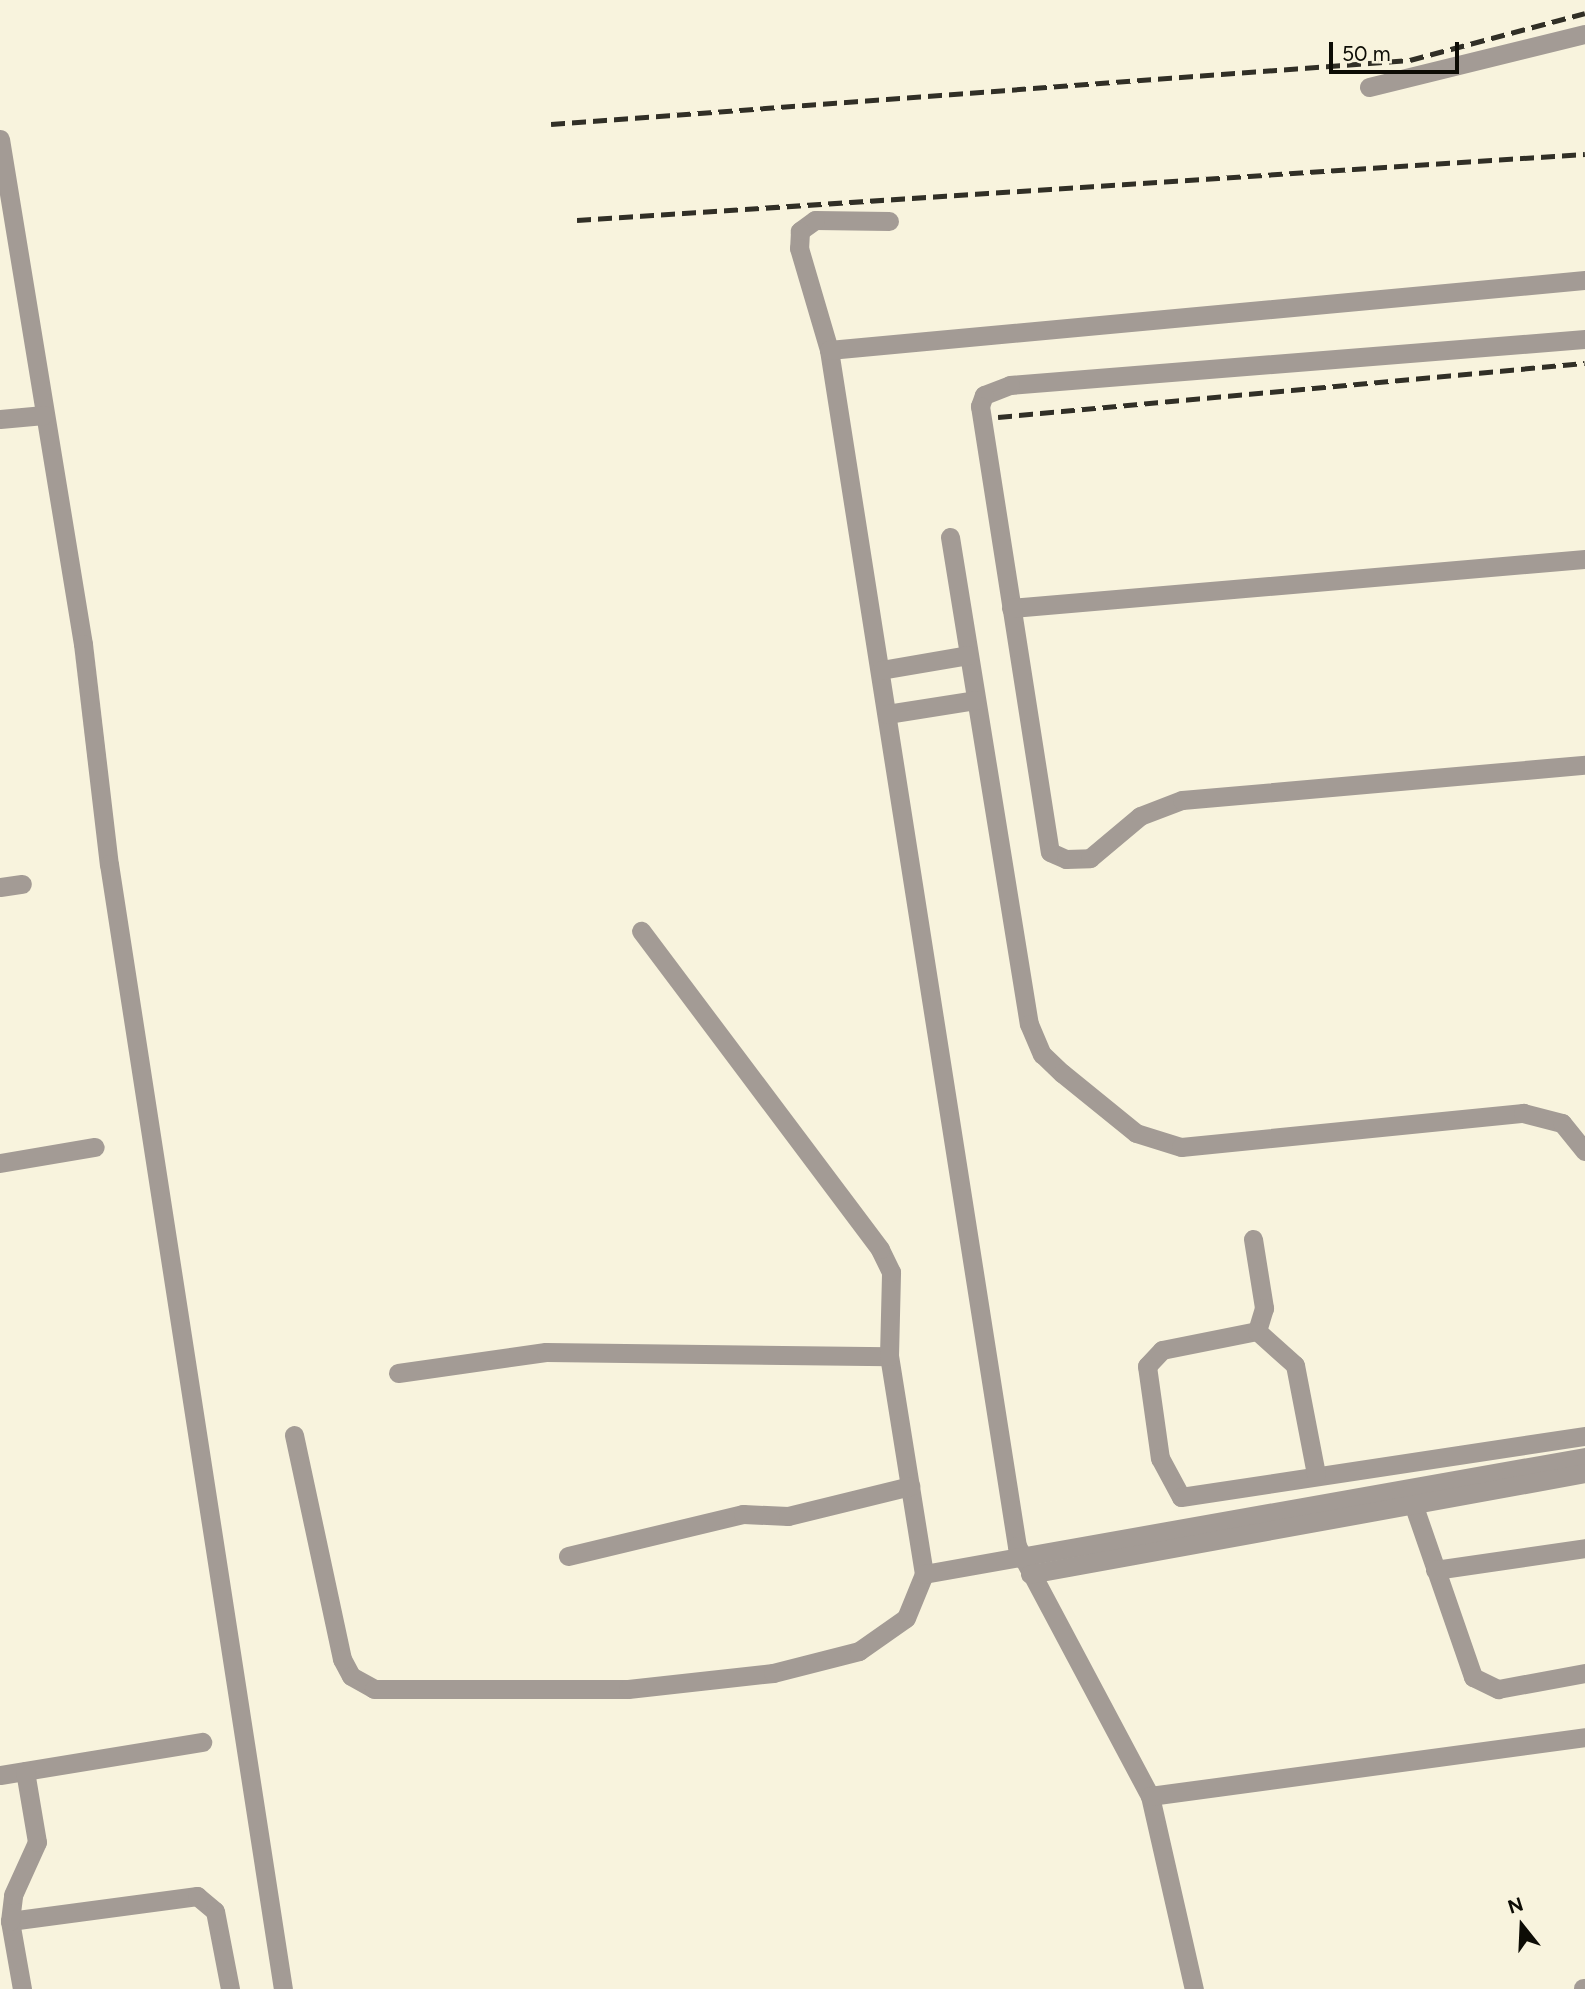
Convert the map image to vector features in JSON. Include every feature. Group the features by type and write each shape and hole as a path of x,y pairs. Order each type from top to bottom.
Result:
{"lane":[{"path":"1369,88 1585,34"},
{"path":"0,139 283,1989"},
{"path":"889,220 815,220 800,231 829,350 1026,1566 1150,1796 1194,1989"},
{"path":"829,350 1585,281"},
{"path":"1585,339 994,389 979,406 1043,831 1050,852 1066,859 1090,858 1140,816 1182,800 1585,765"},
{"path":"0,419 44,415"},
{"path":"950,537 975,701 1034,1041 1062,1073 1136,1133 1181,1147 1253,1144 1523,1114 1562,1123 1585,1151"},
{"path":"1010,608 1585,559"},
{"path":"881,670 968,655"},
{"path":"887,714 975,701"},
{"path":"0,887 22,884"},
{"path":"294,1435 342,1659 351,1676 374,1689 628,1689 793,1670 880,1642 906,1618 924,1574 889,1356 891,1272 880,1249 641,931"},
{"path":"0,1163 95,1147"},
{"path":"1253,1240 1264,1308 1256,1331"},
{"path":"1256,1331 1162,1350 1151,1358 1160,1458 1172,1491 1191,1499 1316,1474 1585,1436"},
{"path":"1256,1331 1295,1365 1316,1474"},
{"path":"398,1373 546,1352 889,1356"},
{"path":"924,1574 1026,1566 1410,1496 1585,1457"},
{"path":"1410,1496 1585,1472"},
{"path":"568,1556 743,1514 788,1516 910,1486"},
{"path":"1410,1496 1473,1677 1482,1684 1521,1687 1585,1673"},
{"path":"1435,1570 1585,1548"},
{"path":"1150,1796 1585,1737"},
{"path":"0,1775 202,1742"},
{"path":"22,1989 10,1921 13,1895 37,1842 25,1771"},
{"path":"10,1921 197,1896 215,1911 230,1989"}],"railway":[{"path":"551,124 1410,60 1585,13"},
{"path":"577,220 1585,154"},
{"path":"998,417 1585,363"}]}
